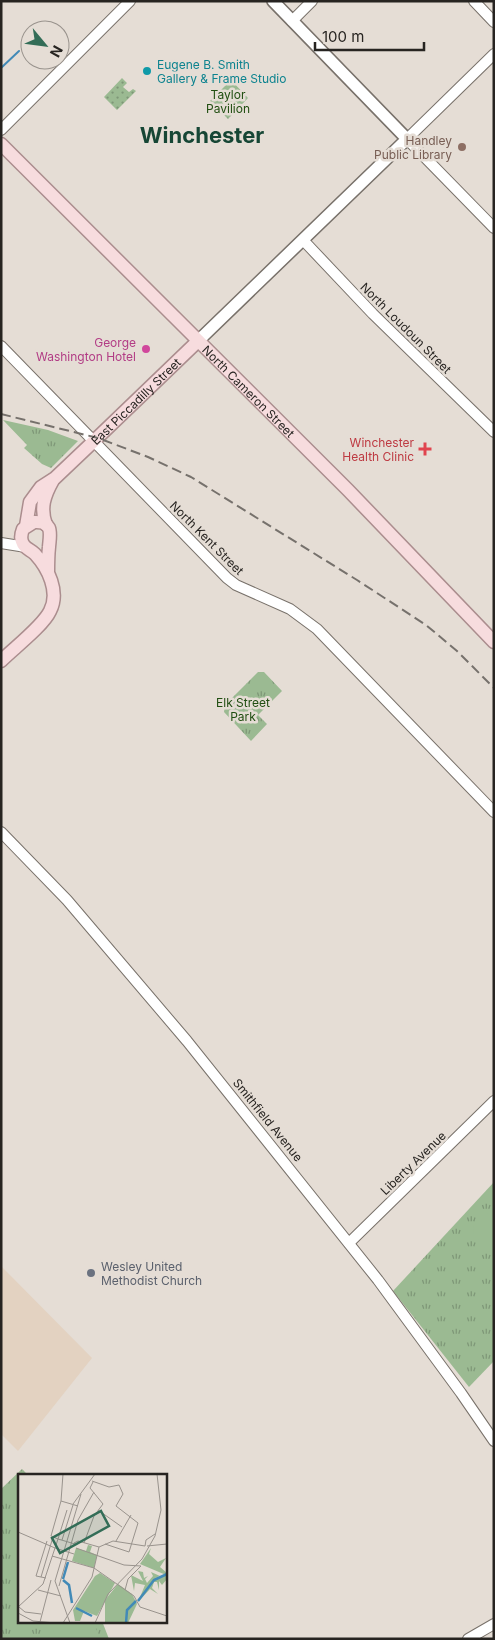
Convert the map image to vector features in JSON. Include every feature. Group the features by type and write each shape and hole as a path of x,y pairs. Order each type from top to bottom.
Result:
{"main road":[{"path":"273,1 407,139"},
{"name":"East Piccadilly Street","path":"46,525 43,516 43,506 46,492 55,478 407,139"},
{"name":"North Cameron Street","path":"1,144 354,497 494,642"},
{"name":"East Piccadilly Street","path":"24,529 30,502 34,495 48,481 55,478"},
{"path":"1,661 50,612 53,601 53,589 48,572 51,536 46,525 34,522 24,529 22,540 48,572"},
{"path":"29,549 42,550 49,544"}],"street":[{"path":"1,130 130,1"},
{"path":"292,21 312,1"},
{"path":"474,1 494,22"},
{"path":"494,54 407,139 494,228"},
{"name":"North Loudoun Street","path":"302,240 373,314 494,432"},
{"name":"North Kent Street","path":"1,346 227,578 236,585 290,609 317,629 494,812"},
{"path":"1,543 24,529"},
{"path":"1,543 29,549"},
{"name":"Smithfield Avenue","path":"1,832 67,900 199,1055 349,1243 461,1393 494,1441"},
{"name":"Liberty Avenue","path":"349,1243 494,1101"},
{"path":"468,1639 494,1624"}],"shaded area":[{"path":"1,1266 92,1358 18,1451 1,1434"}],"green space":[{"path":"122,78 127,83 123,87 129,92 133,89 136,91 117,110 104,97"},
{"name":"Taylor Pavilion","path":"231,80 248,98 228,119 210,101"},
{"path":"3,420 48,430 78,441 51,468 42,464 24,448 27,445"},
{"name":"Elk Street Park","path":"258,672 264,672 282,691 258,715 267,724 251,741 224,712 225,705"},
{"path":"494,1182 494,1361 469,1387 393,1291"},
{"path":"494,1208 494,1258 473,1233 474,1225"},
{"path":"22,1469 27,1474 18,1474 18,1622 102,1622 109,1639 1,1639 1,1489"},
{"path":"49,1622 93,1622 100,1638 57,1639"}],"waterway":[{"path":"1,68 19,51"}],"railway":[{"path":"1,414 98,438 148,457 191,477 426,625 457,651 494,688"}],"place":[{"name":"Eugene B. Smith Gallery & Frame Studio","path":"147,71"},
{"name":"Handley Public Library","path":"462,147"},
{"name":"George Washington Hotel","path":"146,349"},
{"name":"Winchester Health Clinic","path":"425,449"},
{"name":"Wesley United Methodist Church","path":"91,1273"}],"district":[{"name":"Winchester","path":"202,135"}]}
